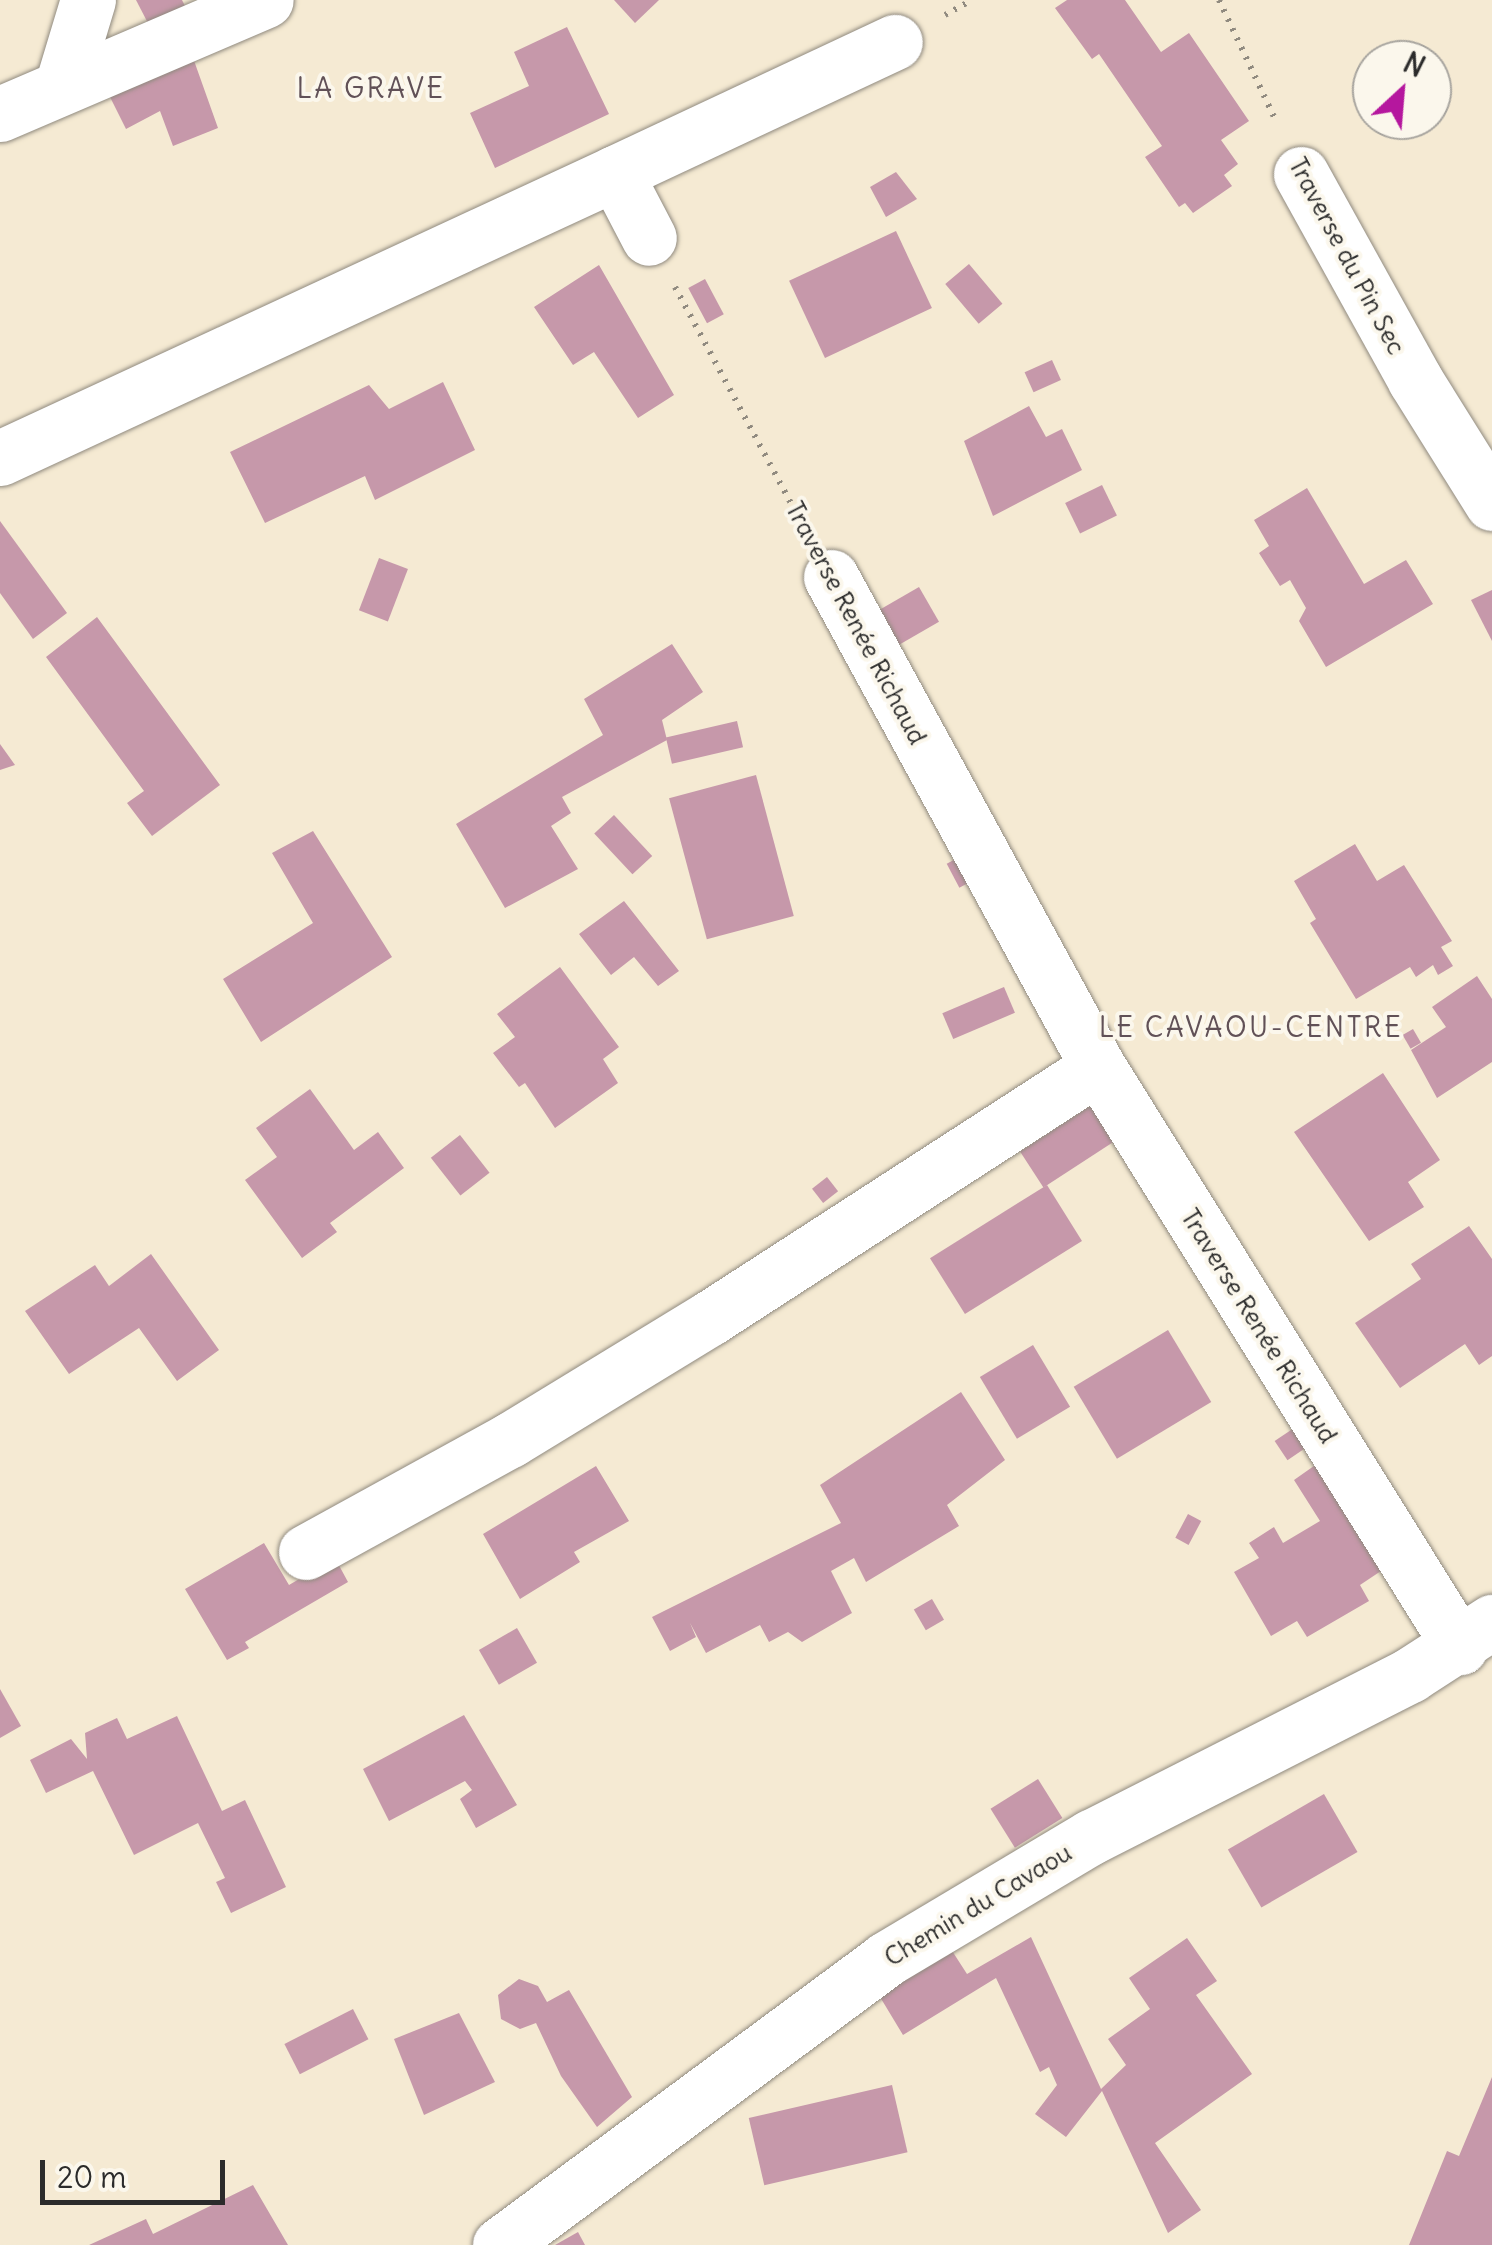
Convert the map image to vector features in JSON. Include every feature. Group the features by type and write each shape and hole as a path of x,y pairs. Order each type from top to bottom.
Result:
{"street":[{"path":"62,86 88,0"},
{"path":"0,114 266,0"},
{"path":"0,458 896,42"},
{"path":"615,173 649,238"},
{"name":"Traverse du Pin Sec","path":"1301,174 1415,380 1492,502"},
{"name":"Traverse Renée Richaud","path":"831,577 1098,1067 1476,1634"},
{"path":"306,1552 510,1440 710,1318 1098,1067"},
{"name":"Chemin du Cavaou","path":"500,2245 886,1959 1091,1836 1476,1634"}],"path":[{"name":"Traverse du Pin Sec","path":"1219,0 1301,174"},
{"name":"Traverse Renée Richaud","path":"649,238 831,577"}],"building":[{"path":"136,0 182,0 188,12 151,29"},
{"path":"614,0 659,0 635,23"},
{"path":"1067,0 1125,0 1161,52 1189,33 1249,121 1221,140 1238,164 1224,175 1232,186 1193,213 1185,203 1179,207 1145,157 1162,146 1099,54 1092,59 1055,8"},
{"path":"567,27 609,114 495,168 470,113 529,86 514,52"},
{"path":"192,55 218,128 173,146 160,111 126,129 107,91"},
{"path":"896,172 917,199 886,217 870,187"},
{"path":"896,231 932,308 825,358 789,281"},
{"path":"969,264 1002,304 979,324 945,284"},
{"path":"599,265 674,395 638,418 594,352 573,365 534,307"},
{"path":"705,279 724,314 707,323 688,288"},
{"path":"1052,360 1061,380 1034,392 1025,372"},
{"path":"443,382 475,450 375,500 365,476 265,523 230,452 369,385 389,409"},
{"path":"1029,406 1046,437 1062,429 1082,470 993,516 964,441"},
{"path":"1102,485 1117,516 1080,534 1065,503"},
{"path":"1307,488 1364,584 1406,560 1433,604 1326,667 1299,621 1306,608 1290,580 1280,586 1259,553 1269,546 1254,520"},
{"path":"0,521 67,613 33,639 0,593"},
{"path":"379,558 408,569 388,621 359,610"},
{"path":"919,587 939,622 889,651 869,616"},
{"path":"1492,590 1492,641 1471,600"},
{"path":"97,617 220,785 152,836 127,803 144,791 46,657"},
{"path":"672,644 703,692 662,720 667,740 562,797 571,813 551,826 578,869 505,908 456,824 603,735 584,699"},
{"path":"737,721 743,747 672,764 666,737"},
{"path":"0,744 15,765 0,770"},
{"path":"756,775 794,916 707,939 669,798"},
{"path":"614,815 652,856 632,874 594,833"},
{"path":"313,831 392,957 261,1042 223,979 313,923 272,853"},
{"path":"1355,844 1377,881 1404,865 1452,941 1441,947 1453,966 1438,975 1433,965 1416,977 1410,967 1356,999 1310,923 1316,919 1294,881"},
{"path":"967,853 980,877 959,888 947,864"},
{"path":"624,901 679,971 658,986 634,957 611,975 579,934"},
{"path":"560,967 619,1047 603,1059 618,1083 555,1128 525,1083 519,1087 493,1053 515,1037 497,1014"},
{"path":"1477,976 1492,999 1492,1062 1437,1098 1411,1050 1446,1027 1432,1007"},
{"path":"1004,987 1015,1013 953,1039 942,1013"},
{"path":"1413,1029 1421,1043 1411,1049 1403,1035"},
{"path":"1383,1073 1440,1160 1408,1182 1424,1207 1369,1241 1294,1132"},
{"path":"310,1089 354,1150 378,1132 404,1168 330,1223 337,1232 302,1258 245,1180 277,1157 256,1128"},
{"path":"1093,1104 1116,1140 1043,1187 1020,1151"},
{"path":"460,1135 490,1173 460,1196 431,1158"},
{"path":"827,1177 838,1191 823,1203 812,1189"},
{"path":"1047,1185 1082,1241 965,1314 930,1258"},
{"path":"1469,1226 1492,1259 1492,1356 1479,1365 1465,1344 1400,1388 1355,1323 1421,1279 1411,1264"},
{"path":"151,1254 219,1350 177,1381 139,1328 69,1374 25,1311 95,1265 109,1286"},
{"path":"1168,1330 1211,1402 1117,1459 1074,1387"},
{"path":"1033,1345 1070,1407 1017,1439 980,1377"},
{"path":"961,1392 1005,1460 947,1505 959,1526 866,1582 854,1558 831,1571 852,1613 802,1642 788,1632 769,1642 760,1625 706,1653 690,1623 696,1637 670,1651 652,1617 841,1523 820,1485"},
{"path":"1297,1426 1310,1445 1287,1460 1275,1441"},
{"path":"1321,1461 1390,1565 1360,1585 1369,1601 1307,1637 1297,1621 1271,1636 1234,1572 1259,1558 1249,1543 1274,1527 1283,1543 1320,1521 1294,1480"},
{"path":"596,1466 629,1521 574,1552 580,1562 520,1599 483,1534"},
{"path":"1188,1514 1201,1521 1189,1545 1175,1538"},
{"path":"264,1543 289,1585 335,1558 348,1582 245,1642 249,1648 227,1660 185,1589"},
{"path":"932,1599 944,1620 926,1630 914,1610"},
{"path":"517,1628 537,1663 499,1685 479,1650"},
{"path":"0,1689 21,1726 0,1738"},
{"path":"464,1715 517,1805 476,1828 460,1799 472,1790 465,1781 389,1821 363,1769"},
{"path":"177,1716 222,1811 245,1800 286,1887 231,1913 216,1882 225,1878 198,1823 134,1855 93,1771 46,1793 30,1760 71,1739 87,1759 85,1733 117,1718 127,1739"},
{"path":"1038,1779 1062,1818 1015,1848 991,1809"},
{"path":"1324,1794 1358,1852 1261,1908 1228,1849"},
{"path":"1031,1937 1101,2089 1126,2065 1108,2039 1150,2009 1129,1978 1187,1938 1217,1981 1196,1995 1252,2074 1155,2143 1201,2210 1168,2233 1102,2091 1066,2137 1035,2114 1057,2085 1049,2067 1040,2072 996,1978 903,2035 874,1987 947,1943 967,1974"},
{"path":"519,1979 538,1986 547,2002 569,1990 632,2097 597,2127 561,2076 536,2023 520,2029 501,2019 498,1995"},
{"path":"353,2009 368,2039 300,2074 284,2044"},
{"path":"459,2013 495,2082 424,2115 394,2039"},
{"path":"1492,2077 1492,2245 1409,2245 1447,2151 1459,2156"},
{"path":"892,2085 908,2152 764,2185 749,2118"},
{"path":"253,2185 288,2245 89,2245 146,2219 153,2234"},
{"path":"578,2232 585,2245 555,2245"}],"district":[{"name":"LA GRAVE","path":"371,88"},
{"name":"LE CAVAOU-CENTRE","path":"1251,1027"}]}
